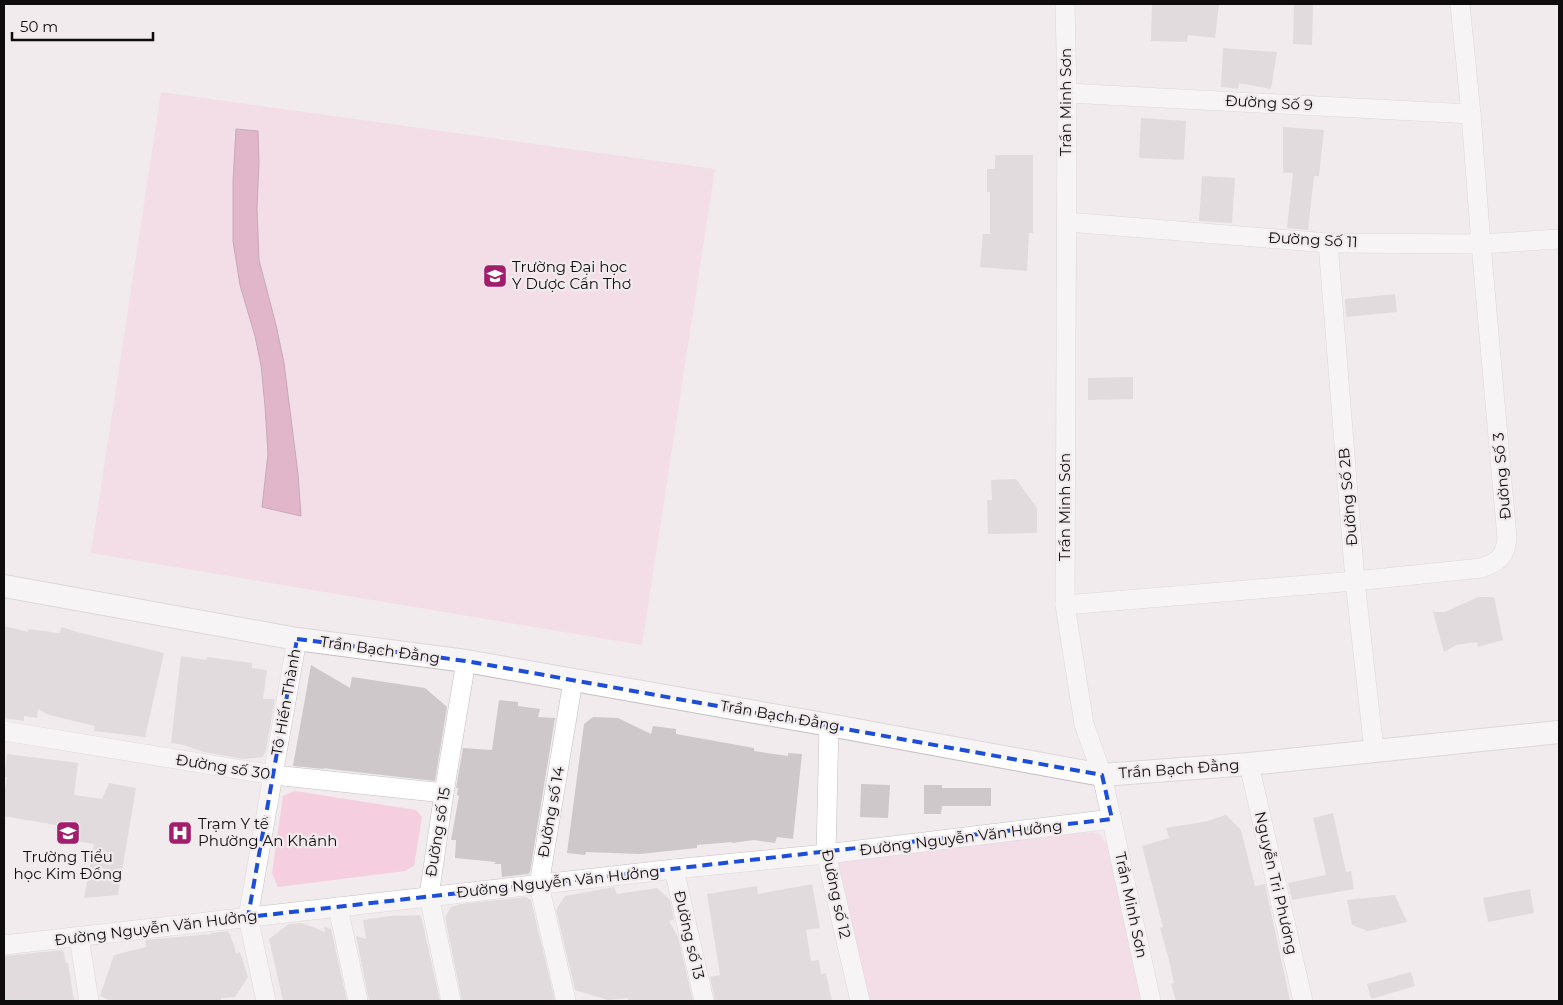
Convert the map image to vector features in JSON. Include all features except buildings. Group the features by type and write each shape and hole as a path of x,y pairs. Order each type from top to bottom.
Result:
{"street":[{"name":"Trần Minh Sơn","path":"1065,4 1067,93 1065,605 1084,724 1102,775 1151,1001"},
{"name":"Đường Số 3","path":"1065,605 1355,581 1481,568 1492,565 1501,558 1506,549 1507,538 1460,4"},
{"name":"Đường Số 9","path":"1067,93 1471,114"},
{"name":"Đường Số 11","path":"1066,222 1328,243 1481,244 1559,239"},
{"name":"Đường Số 2B","path":"1328,243 1355,581 1374,750"},
{"name":"Trần Bạch Đằng","path":"4,586 298,639 466,662 1102,775 1249,764 1559,732"},
{"name":"Tô Hiến Thành","path":"266,1001 248,917 298,639"},
{"name":"Đường số 15","path":"451,1001 429,896 466,662"},
{"name":"Đường số 14","path":"566,1001 539,885 573,681"},
{"name":"Đường số 12","path":"829,725 826,854 860,1001"},
{"name":"Đường số 30","path":"4,731 274,775 444,793"},
{"name":"Nguyễn Tri Phương","path":"1249,764 1303,1001"},
{"name":"Đường Nguyễn Văn Hưởng","path":"4,946 429,896 826,854 1112,820"},
{"name":"Đường số 13","path":"674,869 704,1001"},
{"path":"338,907 358,1001"},
{"path":"79,937 89,1001"}],"highlighted area":[{"path":"297,639 466,661 1102,775 1112,819 248,917"}],"shaded area":[{"path":"161,92 715,169 642,645 91,553"},
{"path":"236,129 258,131 257,208 259,260 284,363 298,474 301,516 262,507 268,454 261,365 255,336 240,285 233,241 233,182"},
{"path":"295,791 416,810 422,817 414,866 405,871 278,887 272,873 283,796"},
{"path":"1092,832 1100,834 1108,847 1141,995 1139,1001 869,1001 833,867 839,857"}],"place":[{"name":"Trường Đại học Y Dược Cần Thơ","path":"495,276"},
{"name":"Trường Tiểu học Kim Đồng","path":"68,833"},
{"name":"Trạm Y tế Phường An Khánh","path":"180,833"}]}
